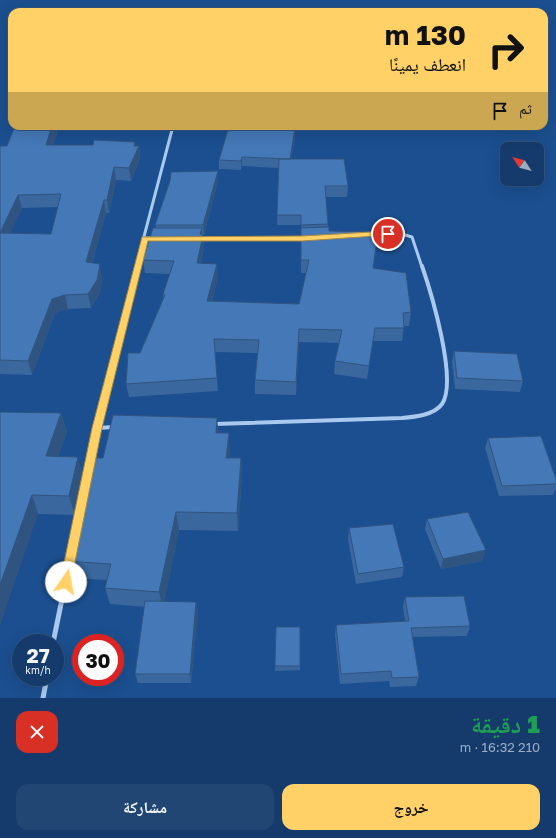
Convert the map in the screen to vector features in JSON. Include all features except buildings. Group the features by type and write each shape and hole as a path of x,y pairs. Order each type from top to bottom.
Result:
{"street":[{"path":"89,466 97,428 172,130"},
{"path":"209,424 360,419 420,415 434,410 442,403 447,392 448,379 439,328 424,266 412,237 402,234 365,235"},
{"path":"144,238 160,238"},
{"path":"192,238 310,238"},
{"path":"97,428 121,427"},
{"path":"77,528 83,497"},
{"path":"55,634 70,558"},
{"path":"43,698 45,686"}],"route":[{"path":"66,582 97,428 144,238 302,238 388,234"}]}
